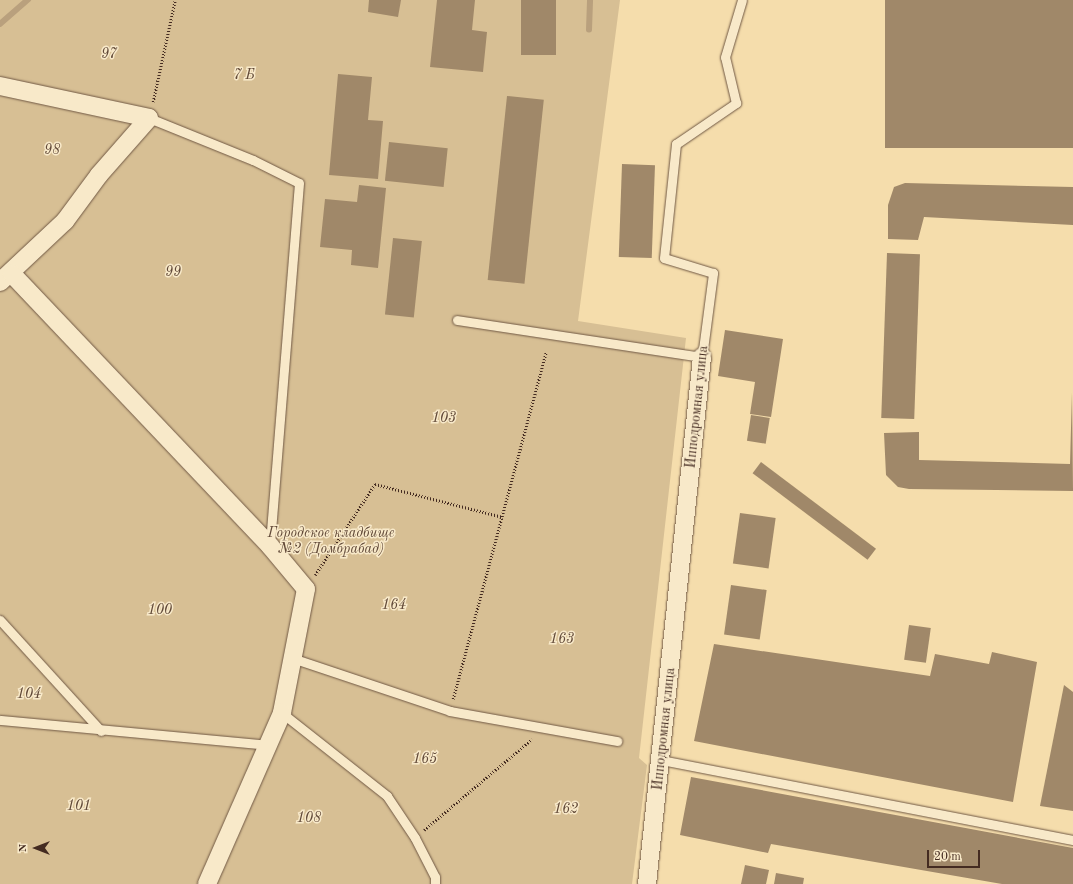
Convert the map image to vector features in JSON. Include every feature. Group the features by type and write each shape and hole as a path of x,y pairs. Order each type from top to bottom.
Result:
{"street":[{"path":"0,86 150,118 100,175 65,221 6,278 270,546 306,589 282,713 207,884"},
{"name":"Ипподромная улица","path":"647,884 702,357"}],"lane":[{"name":"Ипподромная улица","path":"702,357 713,273 664,258 676,144 736,103 725,57 742,0"},
{"path":"150,118 253,160 298,183 270,546"},
{"path":"457,320 702,357"},
{"path":"0,620 101,730"},
{"path":"292,658 450,711 617,741"},
{"path":"282,713 387,796 415,838 435,877 435,884"},
{"path":"0,720 268,746"},
{"path":"661,760 1073,840"}],"path":[{"path":"150,118 175,0"},
{"path":"450,711 546,352"},
{"path":"306,589 375,484 503,517"},
{"path":"415,838 545,728"}],"green space":[{"name":"Городское кладбище №2 (Домбрабад)","path":"0,0 620,0 578,321 686,338 639,758 647,765 632,884 0,884"}],"building":[{"path":"369,0 401,0 398,17 368,12"},
{"path":"437,0 475,0 472,30 487,32 483,72 430,67"},
{"path":"521,0 556,0 556,55 521,55"},
{"path":"885,0 1073,0 1073,148 885,148"},
{"path":"338,74 372,77 368,120 383,121 378,179 329,175"},
{"path":"507,96 544,100 524,284 488,280"},
{"path":"389,142 448,148 444,187 385,181"},
{"path":"622,164 655,165 652,258 619,257"},
{"path":"905,183 1073,187 1073,225 924,217 918,240 888,239 888,205 894,187"},
{"path":"359,185 386,188 378,268 351,265 352,250 320,247 325,199 357,202"},
{"path":"393,238 422,241 414,318 385,315"},
{"path":"887,253 920,254 914,419 881,418"},
{"path":"725,330 783,339 771,417 750,414 755,382 718,376"},
{"path":"1072,392 1073,491 909,489 898,487 886,475 884,433 919,432 919,460 1070,464"},
{"path":"751,415 770,418 766,444 747,441"},
{"path":"761,462 876,549 868,560 753,473"},
{"path":"740,513 776,518 769,569 733,564"},
{"path":"731,585 767,590 760,640 724,635"},
{"path":"909,625 931,628 926,663 904,660"},
{"path":"714,644 930,676 935,654 989,664 992,652 1037,662 1013,802 694,741"},
{"path":"1064,685 1073,692 1073,811 1040,806"},
{"path":"691,777 1073,848 1073,884 1002,884 771,844 768,853 680,835"},
{"path":"745,865 769,870 766,884 741,884"},
{"path":"776,873 804,878 803,884 774,884"}],"waterway":[{"path":"0,24 28,0"},
{"path":"589,30 590,0"}],"park label":[{"name":"97","path":"109,54"},
{"name":"7 Б","path":"244,75"},
{"name":"98","path":"52,150"},
{"name":"99","path":"173,272"},
{"name":"103","path":"444,418"},
{"name":"164","path":"394,605"},
{"name":"100","path":"160,610"},
{"name":"163","path":"562,639"},
{"name":"104","path":"29,694"},
{"name":"165","path":"425,759"},
{"name":"101","path":"79,806"},
{"name":"162","path":"566,809"},
{"name":"108","path":"309,818"}]}
